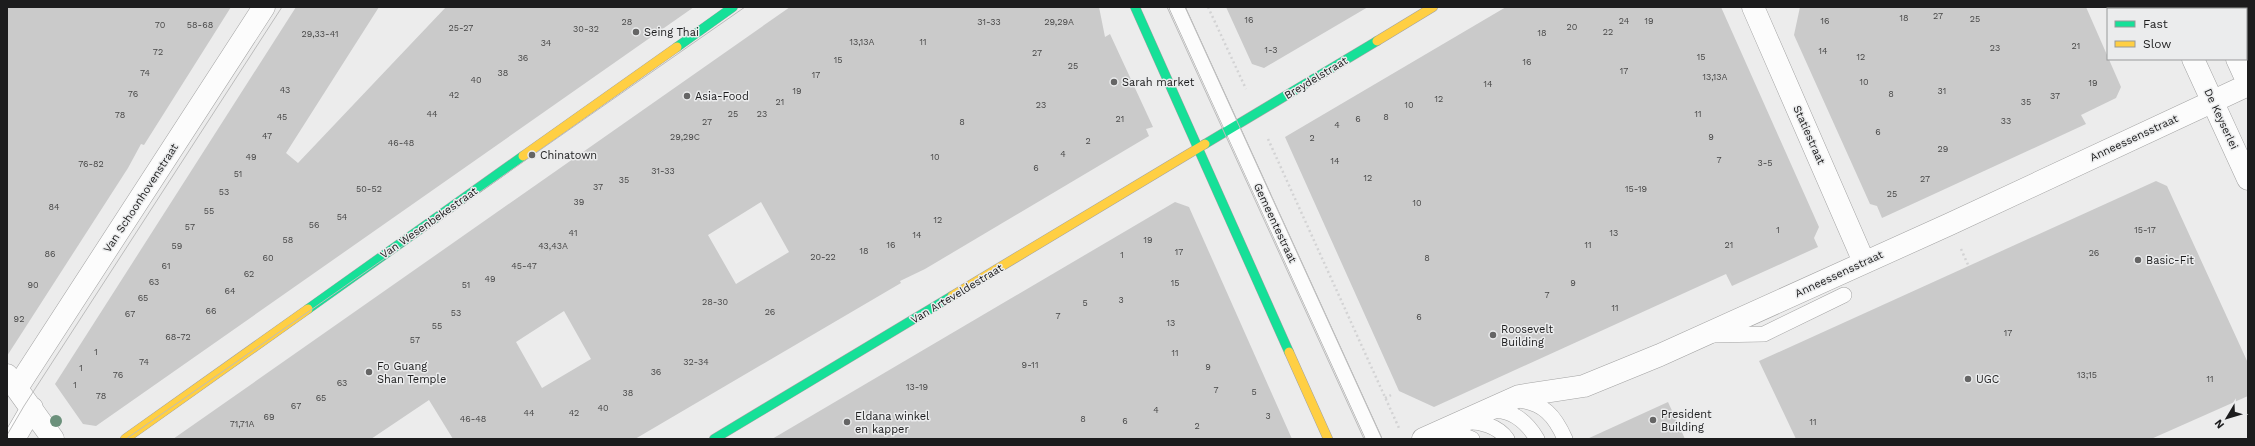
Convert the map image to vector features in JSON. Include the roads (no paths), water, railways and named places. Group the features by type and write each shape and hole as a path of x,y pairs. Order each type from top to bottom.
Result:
{"street":[{"name":"Van Schoonhovenstraat","path":"12,382 264,7"},
{"name":"Van Wesenbekestraat","path":"125,439 733,7"},
{"path":"1135,7 1328,439"},
{"name":"Breydelstraat","path":"1199,148 1433,7"},
{"name":"Statiestraat","path":"1753,7 1864,262"},
{"name":"De Keyserlei","path":"2193,60 2248,179"},
{"path":"2237,60 2248,84"},
{"name":"Anneessensstraat","path":"1427,438 1519,396 1572,389 1598,381 1704,336 2212,102 2248,84"},
{"name":"Van Arteveldestraat","path":"714,439 1199,148"},
{"path":"12,382 53,439"},
{"path":"14,439 32,408"}],"lane":[{"name":"Gemeentestraat","path":"1177,7 1374,439"},
{"path":"1704,336 1764,334 1844,296"},
{"path":"1500,404 1514,400 1528,401 1541,406 1552,415 1565,439"},
{"path":"1477,415 1490,411 1504,412 1518,417 1528,425 1537,439"},
{"path":"1453,425 1467,422 1481,422 1494,427 1507,439"},
{"path":"1427,438 1443,432 1457,433 1472,439"}],"tram line":[{"path":"7,435 24,406 282,7"},
{"path":"126,439 745,7"},
{"path":"1167,7 1364,439"},
{"path":"1185,7 1382,439"}],"place":[{"name":"Seing Thai","path":"636,32"},
{"name":"Sarah market","path":"1114,82"},
{"name":"Asia-Food","path":"687,96"},
{"name":"Chinatown","path":"532,155"},
{"name":"Basic-Fit","path":"2138,260"},
{"name":"Roosevelt Building","path":"1493,335"},
{"name":"Fo Guang Shan Temple","path":"369,372"},
{"name":"UGC","path":"1968,379"},
{"name":"President Building","path":"1653,420"},
{"name":"Eldana winkel en kapper","path":"847,422"}]}
